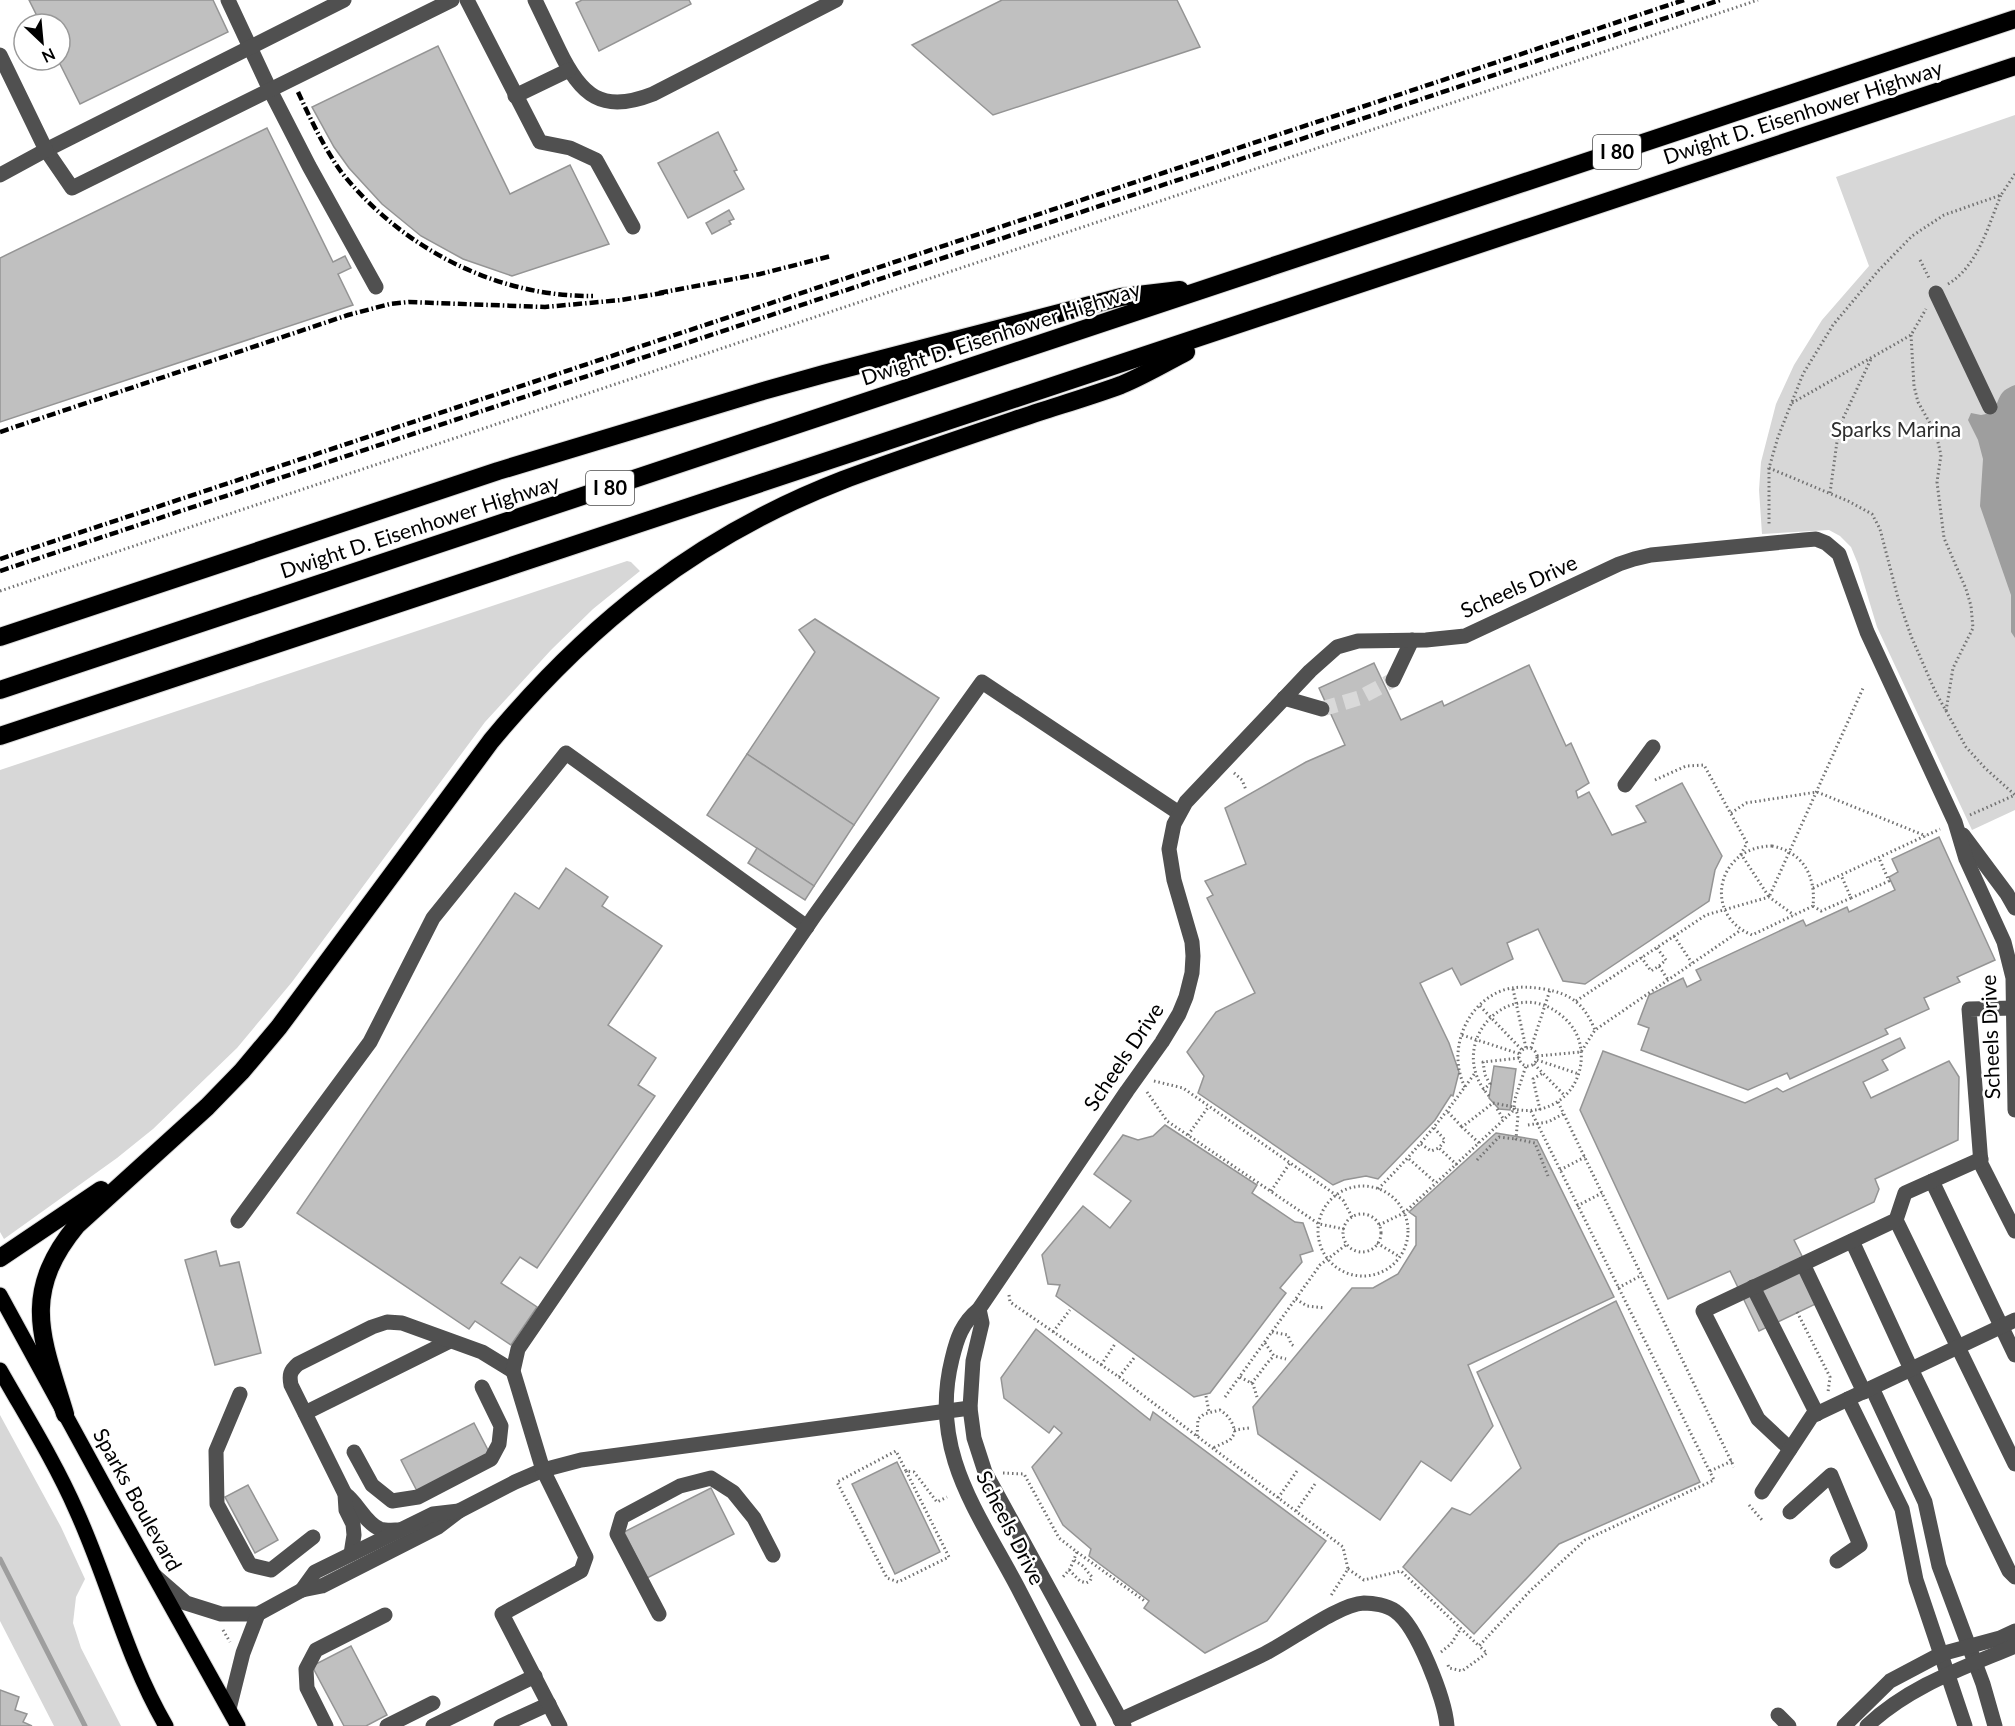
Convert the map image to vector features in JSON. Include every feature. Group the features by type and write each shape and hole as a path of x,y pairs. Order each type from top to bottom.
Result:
{"highway":[{"name":"Dwight D. Eisenhower Highway","path":"0,690 2015,19"},
{"name":"Dwight D. Eisenhower Highway","path":"0,736 2015,66"},
{"path":"0,637 498,471 763,391 1121,297 1219,285"},
{"path":"65,1414 43,1340 40,1318 45,1278 64,1240 77,1225 207,1107 242,1071 279,1027 491,741 575,648 650,585 689,558 794,501 911,455 1123,384 1239,325"},
{"path":"0,741 51,719"},
{"path":"0,1258 60,1220 172,1138"}],"main road":[{"name":"Sparks Boulevard","path":"0,1295 238,1726"},
{"path":"0,1370 44,1447 76,1510 134,1663 166,1726"}],"street":[{"path":"228,0 309,166 376,287"},
{"path":"0,175 344,0"},
{"path":"0,55 46,150 72,188 452,0"},
{"path":"467,0 540,142 570,148 596,160 633,227"},
{"path":"535,0 577,83 590,94 606,101 620,103 653,94 836,0"},
{"path":"515,96 569,70"},
{"path":"1936,293 1990,407"},
{"name":"Scheels Drive","path":"1089,1726 964,1489 952,1449 945,1412 946,1385 955,1346 967,1318 979,1309 1162,1042 1179,1014 1186,997 1192,964 1192,942 1173,880 1169,849 1174,824 1179,813 1199,787 1310,671 1337,647 1358,641 1451,639 1465,636 1634,559 1670,552 1816,539 1826,543 1839,554 1867,632 1955,822 1966,859 2004,942 2013,978 2015,1110"},
{"path":"1393,680 1412,640"},
{"path":"560,1726 502,1614 581,1571 586,1557 543,1470 519,1397 513,1371 518,1349 807,927 982,682 1179,813"},
{"path":"1284,698 1322,709"},
{"path":"1624,785 1653,747"},
{"path":"238,1221 370,1042 433,918 566,753 807,927"},
{"path":"1955,822 2015,908"},
{"path":"2014,1008 1969,1009 1981,1164 2015,1231"},
{"path":"1981,1159 1905,1193 1896,1220 2015,1464"},
{"path":"1932,1181 2008,1324 2015,1354"},
{"path":"1790,1449 1758,1419 1703,1311 1896,1220"},
{"path":"1852,1241 1911,1369 2009,1571 2015,1577"},
{"path":"1803,1264 1925,1502 1939,1566 1950,1601 1983,1684 1995,1726"},
{"path":"1753,1287 1817,1414"},
{"name":"Scheels Drive","path":"979,1309 982,1323 973,1361 970,1408 974,1438 985,1472 1122,1723"},
{"path":"351,1554 353,1524 346,1510 345,1494 291,1385 292,1369 372,1327 387,1322 402,1323 482,1352 513,1371"},
{"path":"1762,1492 1812,1416 2008,1324"},
{"path":"305,1413 450,1341"},
{"path":"354,1452 372,1485 392,1501 418,1497 491,1459 499,1444 501,1426 482,1387"},
{"path":"240,1394 216,1450 217,1504 250,1566 271,1570 313,1537"},
{"path":"1848,1399 1902,1509 1916,1580 1965,1726"},
{"path":"155,1576 186,1604 221,1614 258,1614 302,1590 333,1581 438,1527 459,1511 543,1470 581,1460 970,1408"},
{"path":"1790,1512 1831,1475 1860,1545 1837,1561"},
{"path":"659,1614 617,1534 622,1517 680,1486 711,1478 732,1492 754,1518 773,1555"},
{"path":"345,1494 354,1500 372,1524 382,1529 400,1530"},
{"path":"302,1590 315,1572 433,1514 459,1511"},
{"path":"1122,1723 1263,1655 1347,1607 1363,1603 1394,1610 1403,1619 1436,1679 1447,1726"},
{"path":"228,1709 243,1653 258,1614"},
{"path":"326,1726 307,1688 306,1669 316,1650 385,1615"},
{"path":"1844,1726 1890,1681 1967,1640 2000,1638 2015,1631"},
{"path":"1867,1726 1890,1705 1923,1685 2015,1646"},
{"path":"433,1726 535,1676"},
{"path":"387,1726 433,1703"},
{"path":"501,1726 549,1704"}],"path":[{"path":"0,591 1758,0"},
{"path":"1791,404 1911,334 1936,293 1958,279 1971,263 2001,195 2015,174"},
{"path":"1771,543 1768,515 1768,468 1803,374 1833,325 1878,271 1912,236 1944,215 2001,195"},
{"path":"1920,260 1936,293"},
{"path":"1911,334 1914,386 1918,402 1936,434 1941,455 1938,482 1944,538 1971,606 1973,628 1953,668 1946,711"},
{"path":"1830,493 1839,428 1872,357"},
{"path":"1768,468 1830,493 1872,514 1880,529 1890,573 1911,636 1935,691 1966,747 2015,795 1813,888"},
{"path":"1576,1001 1706,915 1769,897 1864,686"},
{"path":"1655,780 1686,766 1704,765 1747,843 1741,855"},
{"path":"1231,770 1242,780 1246,790"},
{"path":"1731,813 1746,803 1817,792 1926,836"},
{"path":"1756,847 1780,848 1791,852 1806,866 1811,875 1813,906 1752,935 1734,924 1725,910 1722,897 1723,880 1730,866 1741,855 1756,847"},
{"path":"1741,855 1769,897 1794,915"},
{"path":"1813,906 1821,911 1889,880 1879,858"},
{"path":"1841,875 1851,898"},
{"path":"1379,1225 1404,1213 1504,1120 1514,1109 1526,1066 1536,1060 1581,1052 1595,1030 1741,930"},
{"path":"1674,936 1692,963"},
{"path":"1641,957 1651,971 1659,966 1666,960 1657,947"},
{"path":"1659,966 1668,980"},
{"path":"1465,1087 1457,1059 1461,1034 1470,1016 1485,1000 1505,990 1528,986 1568,995 1576,1001 1591,1020 1595,1030"},
{"path":"1513,988 1524,1052"},
{"path":"1526,1066 1522,1064 1524,1052 1550,990"},
{"path":"1462,1126 1493,1103 1531,1111 1540,1110 1565,1096 1579,1074 1581,1052 1579,1041 1571,1025 1559,1013 1544,1005 1516,1004 1500,1010 1481,1028 1472,1054 1475,1073 1483,1090 1489,1096"},
{"path":"1480,1006 1524,1052"},
{"path":"1461,1034 1524,1052"},
{"path":"1483,1090 1490,1084 1485,1075 1483,1062 1524,1052 1536,1052 1536,1060 1544,1073 1565,1096"},
{"path":"1536,1060 1579,1074"},
{"path":"1378,1189 1409,1159 1448,1112 1475,1073"},
{"path":"1540,1110 1533,1079 1544,1073"},
{"path":"1152,1081 1183,1088 1336,1195 1342,1200 1352,1217"},
{"path":"1146,1090 1163,1117 1188,1135 1319,1224 1344,1229"},
{"path":"1557,1102 1734,1467"},
{"path":"1188,1135 1209,1106"},
{"path":"1497,1109 1504,1120"},
{"path":"1514,1109 1518,1115 1516,1139"},
{"path":"1479,1646 1530,1591 1585,1540 1714,1480 1531,1111"},
{"path":"1448,1112 1479,1143"},
{"path":"1528,1125 1538,1124 1563,1114"},
{"path":"1421,1144 1431,1151 1439,1148 1445,1140 1434,1128"},
{"path":"1477,1160 1499,1137 1535,1143 1548,1176"},
{"path":"1439,1148 1457,1164"},
{"path":"1560,1170 1585,1157"},
{"path":"1409,1159 1436,1184"},
{"path":"1271,1191 1290,1163"},
{"path":"1367,1186 1378,1189 1393,1197 1404,1213 1408,1235 1405,1249 1386,1270 1371,1276 1349,1274 1328,1259 1320,1247 1318,1232 1320,1216 1328,1202 1336,1195 1353,1187 1367,1186"},
{"path":"1577,1206 1602,1193"},
{"path":"1358,1214 1370,1216 1379,1225 1377,1243 1368,1250 1351,1248 1344,1238 1347,1221 1358,1214"},
{"path":"1377,1243 1400,1257"},
{"path":"1225,1397 1320,1265 1347,1244"},
{"path":"1618,1288 1642,1275"},
{"path":"1008,1288 1010,1302 1119,1377 1343,1547 1348,1569 1364,1580 1401,1571 1461,1628 1479,1646 1487,1653 1462,1671 1449,1668 1440,1651 1451,1644 1461,1628"},
{"path":"1296,1299 1307,1306 1325,1308"},
{"path":"1053,1332 1070,1310"},
{"path":"1797,1312 1830,1377 1828,1393"},
{"path":"1272,1332 1288,1335 1291,1344 1295,1347"},
{"path":"1264,1343 1274,1356 1286,1359"},
{"path":"1101,1365 1115,1344"},
{"path":"1251,1383 1274,1356"},
{"path":"1119,1377 1134,1358"},
{"path":"1240,1377 1251,1383 1257,1397"},
{"path":"1206,1396 1209,1412"},
{"path":"1197,1436 1198,1419 1209,1412 1220,1410 1228,1415 1235,1433 1230,1440 1213,1448"},
{"path":"1234,1430 1249,1428"},
{"path":"896,1451 906,1471 949,1557 898,1582 887,1578 837,1482 896,1451"},
{"path":"1710,1471 1732,1461"},
{"path":"906,1471 914,1472 938,1502 948,1497"},
{"path":"1278,1498 1297,1471"},
{"path":"1003,1473 1024,1474 1059,1538 1146,1602"},
{"path":"1296,1511 1315,1484"},
{"path":"1749,1505 1762,1520"},
{"path":"1062,1578 1069,1570 1077,1552"},
{"path":"1069,1570 1080,1581 1086,1583 1090,1581 1092,1577 1083,1566 1074,1560"},
{"path":"1328,1601 1348,1569"},
{"path":"219,1623 235,1651"}],"green space":[{"name":"Sparks Marina","path":"2015,115 2015,810 1972,830 1877,627 1851,547 1840,536 1829,530 1762,534 1759,490 1761,462 1776,404 1794,365 1822,320 1869,266 1836,177"},
{"path":"627,561 640,571 593,609 551,650 485,722 292,982 237,1048 153,1129 117,1158 4,1239 0,1232 0,770"},
{"path":"0,1415 61,1527 85,1579 76,1597 73,1623 81,1648 121,1726 54,1726 0,1621"}],"shaded area":[{"path":"2015,385 2015,638 2011,632 2011,595 1980,506 1983,459 1978,440 1968,420 1971,413 1981,415 1991,413 2002,393"}],"building":[{"path":"29,0 213,0 228,32 80,104 64,72 72,72 72,12 35,12"},
{"path":"582,0 689,0 691,4 599,51 576,3"},
{"path":"1002,0 1177,0 1200,47 993,115 912,45"},
{"path":"438,46 510,194 570,165 609,244 512,276 463,259 421,236 382,204 349,168 334,147 312,107"},
{"path":"267,128 333,262 345,256 351,268 338,274 353,305 0,422 0,258"},
{"path":"718,132 744,189 688,218 658,163"},
{"path":"729,210 734,219 729,221 731,224 712,234 706,223"},
{"path":"815,619 939,698 854,825 747,754 815,652 799,630"},
{"path":"1374,663 1401,720 1442,701 1444,706 1529,665 1566,746 1571,743 1589,783 1576,791 1578,798 1589,792 1612,835 1646,822 1636,806 1682,783 1722,856 1715,870 1709,901 1585,984 1563,981 1538,929 1507,943 1513,959 1461,985 1452,968 1420,983 1449,1043 1459,1072 1453,1096 1451,1095 1435,1120 1378,1179 1366,1176 1344,1180 1333,1185 1198,1093 1204,1076 1187,1052 1216,1012 1255,993 1207,898 1213,895 1205,881 1246,864 1225,808 1306,762 1345,745 1319,688"},
{"path":"747,754 854,825 814,886 707,815"},
{"path":"1939,837 1995,960 1957,977 1960,982 1924,998 1929,1009 1885,1029 1888,1034 1790,1079 1787,1073 1748,1090 1641,1050 1649,1028 1638,1024 1649,995 1683,978 1687,987 1701,980 1696,970 1803,920 1806,926 1847,907 1849,912 1895,890 1889,877 1898,872 1892,859"},
{"path":"757,848 814,886 805,900 748,863"},
{"path":"566,868 608,897 602,906 662,946 608,1025 656,1058 638,1085 655,1096 537,1268 520,1257 501,1283 537,1307 511,1345 475,1321 469,1329 297,1213 515,893 539,909"},
{"path":"1900,1038 1905,1048 1882,1060 1888,1070 1863,1082 1871,1098 1949,1061 1959,1077 1958,1140 1875,1179 1879,1189 1874,1202 1794,1240 1824,1300 1759,1331 1730,1271 1668,1299 1580,1110 1603,1051 1745,1103 1777,1088 1783,1092"},
{"path":"1494,1066 1516,1069 1510,1110 1499,1109 1489,1098"},
{"path":"1165,1125 1257,1185 1252,1193 1295,1222 1303,1223 1313,1251 1300,1255 1302,1262 1280,1288 1286,1293 1210,1393 1194,1397 1056,1296 1060,1285 1048,1284 1042,1255 1083,1206 1110,1228 1131,1201 1094,1174 1123,1135 1138,1140 1153,1136"},
{"path":"1496,1133 1537,1140 1614,1297 1468,1365 1493,1426 1451,1481 1421,1461 1380,1520 1258,1434 1253,1407 1352,1288 1373,1288 1398,1274 1416,1245 1416,1217 1409,1212"},
{"path":"216,1251 220,1266 239,1262 261,1353 215,1365 185,1260"},
{"path":"1616,1301 1700,1482 1559,1544 1474,1634 1403,1567 1452,1508 1470,1515 1521,1468 1477,1372"},
{"path":"1036,1329 1150,1420 1153,1412 1326,1541 1267,1621 1205,1653 1144,1608 1149,1601 1089,1556 1091,1549 1063,1525 1032,1467 1062,1433 1054,1426 1049,1433 1004,1398 1001,1378"},
{"path":"474,1423 490,1454 417,1491 401,1460"},
{"path":"897,1462 940,1552 895,1574 852,1484"},
{"path":"248,1485 278,1540 255,1553 225,1497"},
{"path":"711,1488 734,1534 647,1578 624,1532"},
{"path":"351,1646 387,1715 366,1726 344,1726 312,1666"},
{"path":"0,1690 19,1697 15,1710 27,1714 23,1722 32,1726 0,1726"}],"waterway":[{"path":"0,1559 85,1726"}],"tunnel":[{"path":"1322,709 1359,698 1393,680"}],"railway":[{"path":"0,559 1684,0"},
{"path":"0,571 1720,0"},
{"path":"298,92 324,144 342,173 366,200 422,245 454,263 521,288 557,294 593,296"},
{"path":"659,293 760,274 831,256"},
{"path":"0,432 348,315 390,304 409,302 545,307 621,300 668,292"}]}
